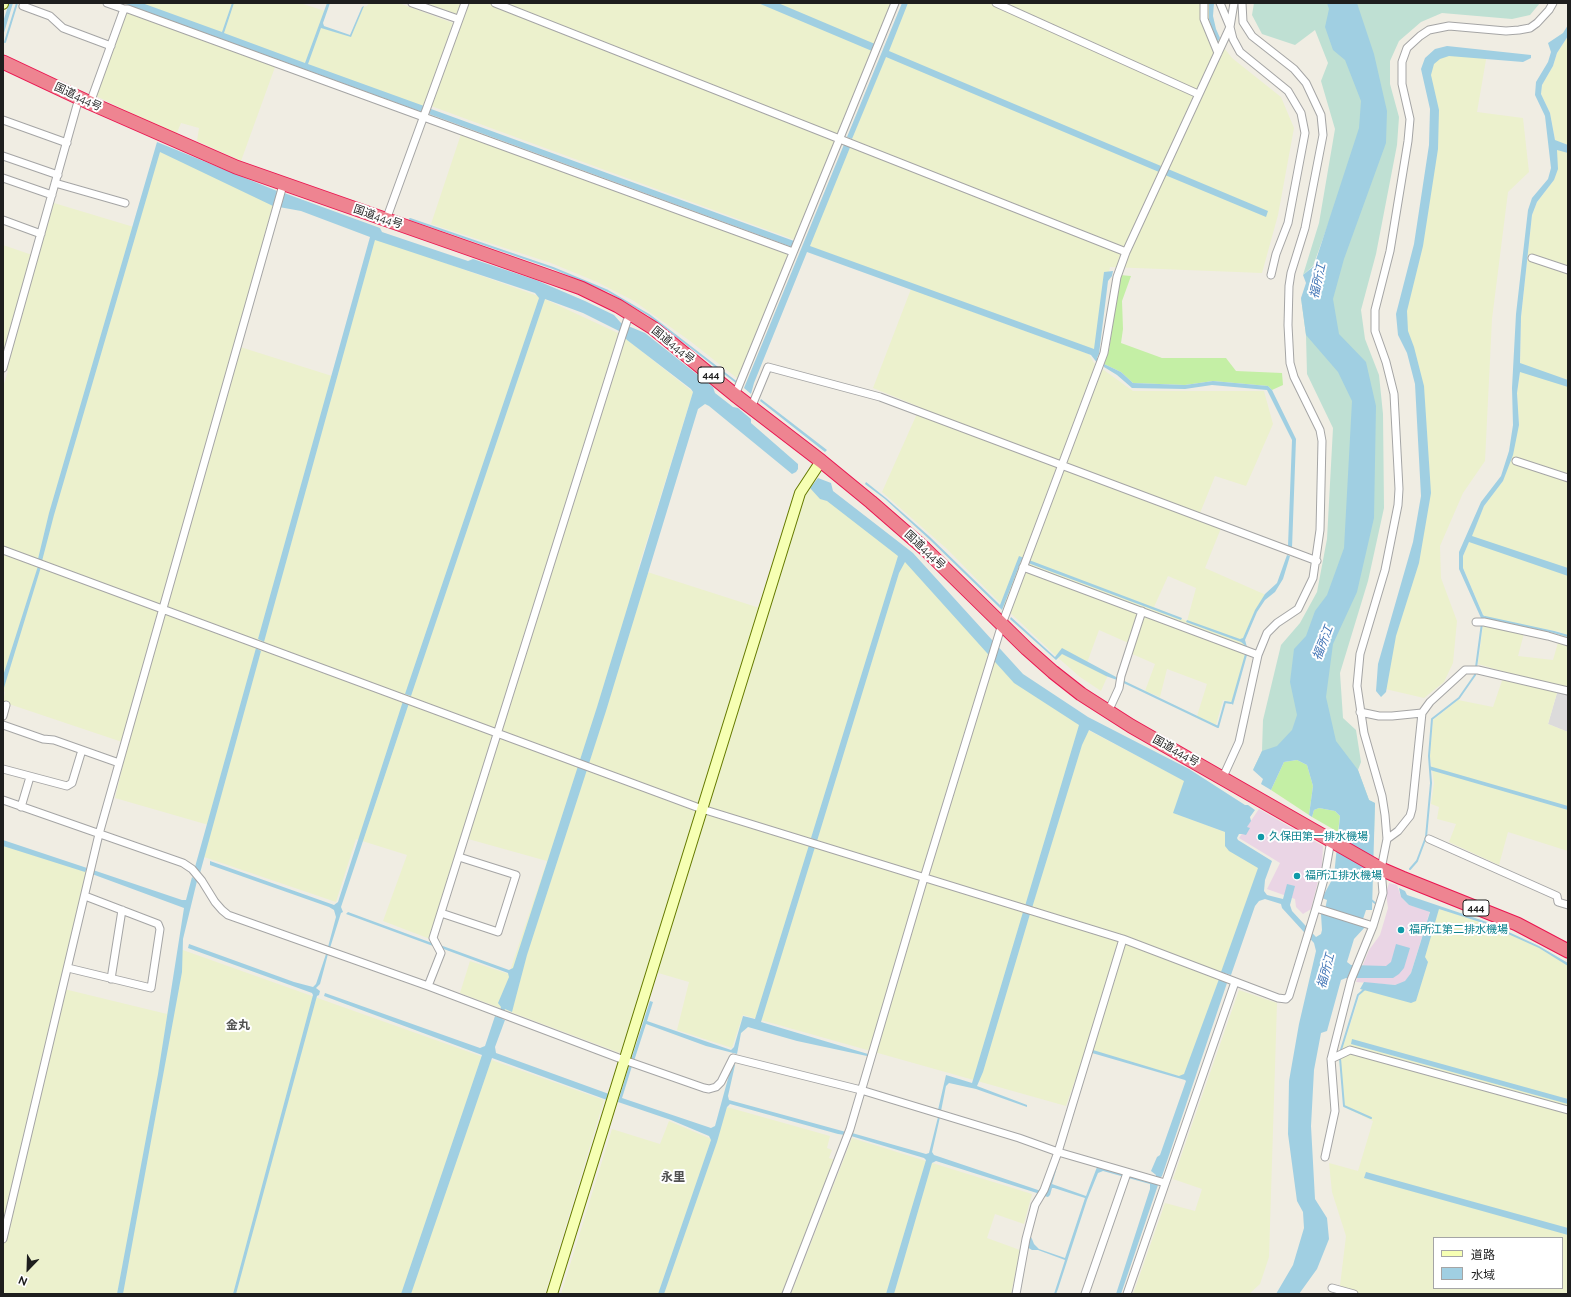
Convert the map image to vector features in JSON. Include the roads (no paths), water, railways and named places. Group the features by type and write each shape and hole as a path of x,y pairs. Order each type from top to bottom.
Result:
{"highway":[{"name":"国道444号","path":"3,62 229,164 281,190 386,220 581,288 618,306 629,318 653,328 751,408 821,461 925,549 1053,672 1081,694 1108,712 1331,840"},
{"name":"444","path":"1331,840 1402,878 1517,924 1568,952"}],"street":[{"path":"24,3 23,6 50,16 63,28 111,46"},
{"path":"107,3 128,9 793,252"},
{"path":"412,3 458,20"},
{"path":"386,220 465,3"},
{"path":"495,3 1126,252"},
{"path":"735,395 895,3"},
{"path":"996,3 1198,94"},
{"path":"1204,3 1204,18 1218,53"},
{"path":"1220,3 1230,27 1233,39 1240,52 1288,91 1301,113 1305,134 1288,223 1276,254 1271,275"},
{"path":"786,1294 844,1145 1002,624 1104,353 1117,277 1126,252 1230,27 1234,3"},
{"path":"1223,777 1239,742 1258,655 1267,633 1277,623 1298,608 1313,578 1320,530 1322,441 1320,430 1294,377 1290,363 1288,286 1305,228 1323,134 1321,115 1306,83 1294,69 1252,36 1243,22 1242,3"},
{"path":"1325,1157 1335,1111 1332,1059 1351,980 1373,926 1383,893 1381,868 1387,839 1382,796 1364,733 1357,686 1360,654 1385,570 1398,505 1399,489 1394,394 1386,362 1375,331 1374,321 1375,310 1390,251 1408,141 1410,118 1401,70 1407,48 1429,30 1449,26 1506,31 1530,28 1549,10 1553,3"},
{"path":"3,368 67,142 111,46 124,9"},
{"path":"3,120 67,142"},
{"path":"3,156 58,175"},
{"path":"3,178 52,196"},
{"path":"55,183 125,203"},
{"path":"3,1239 99,834 281,190"},
{"path":"3,220 41,234"},
{"path":"1532,258 1568,270"},
{"path":"428,986 441,953 433,938 622,336 629,318"},
{"path":"751,408 768,367 880,397 1316,561"},
{"path":"552,1294 800,493 821,461"},
{"path":"1516,461 1568,478"},
{"path":"3,550 498,734 702,808 1123,939 1235,982 1286,999 1289,996 1310,928 1320,909 1331,840"},
{"path":"1023,566 1258,655"},
{"path":"1108,712 1119,688 1121,676 1142,611"},
{"path":"1476,622 1484,622 1548,636 1568,642"},
{"path":"1387,839 1398,831 1410,816 1412,809 1422,713 1430,702 1465,670 1475,670 1568,691"},
{"path":"3,716 6,705"},
{"path":"1360,712 1379,716 1422,713"},
{"path":"3,725 43,739 54,740 119,763"},
{"path":"3,769 67,786 72,783 82,750"},
{"path":"21,807 30,777"},
{"path":"3,800 183,863 192,869 202,881 215,902 228,915 428,986 624,1060 709,1088 716,1087 721,1082 733,1058 861,1090 1019,1138 1058,1152 1165,1183"},
{"path":"1428,839 1557,896 1558,902 1568,905"},
{"path":"441,913 498,932 516,875 459,857"},
{"path":"68,968 151,988 160,929 158,924 85,896"},
{"path":"1320,909 1373,926"},
{"path":"110,979 122,910"},
{"path":"1016,1294 1026,1239 1035,1205 1044,1190 1058,1152 1123,939"},
{"path":"1127,1294 1235,982"},
{"path":"1332,1059 1350,1050 1568,1110"},
{"path":"1085,1294 1127,1172"},
{"path":"1332,1288 1354,1294"}],"water":[{"path":"9,3 13,3 3,36 3,22"},
{"path":"123,3 142,3 222,32 232,3 234,3 224,33 305,63 327,3 330,3 323,23 324,26 350,35 362,7 364,6 351,37 321,28 308,64 424,106 422,112"},
{"path":"758,3 778,3 875,44 872,51"},
{"path":"902,3 908,3 889,51 1161,166 1159,172 886,57 852,139 847,137"},
{"path":"1209,3 1214,3 1213,16 1220,38 1217,43 1209,19"},
{"name":"福所江","path":"1327,3 1357,3 1374,54 1387,111 1386,143 1344,259 1333,299 1339,334 1366,362 1376,406 1374,518 1357,592 1333,644 1326,697 1336,741 1358,770 1369,800 1375,803 1372,910 1366,910 1361,925 1365,927 1354,939 1347,962 1351,965 1386,966 1391,962 1396,944 1410,948 1404,968 1393,978 1346,978 1341,980 1327,1031 1321,1033 1314,1070 1311,1126 1315,1199 1327,1218 1329,1239 1317,1269 1299,1294 1276,1294 1293,1265 1304,1228 1303,1212 1297,1201 1288,1134 1289,1081 1299,1024 1316,951 1314,943 1282,908 1281,904 1265,899 1259,901 1255,906 1231,975 1221,972 1258,868 1229,851 1225,846 1225,832 1173,813 1184,781 1089,730 1082,745 1032,908 1025,906 1079,725 1014,683 905,562 899,573 817,841 811,838 898,556 827,501 820,499 810,488 818,478 831,483 833,491 913,553 1023,674 1088,717 1189,769 1255,810 1250,817 1251,821 1247,827 1250,828 1246,835 1239,834 1237,838 1272,861 1265,880 1264,891 1267,895 1283,899 1287,884 1295,886 1290,905 1292,911 1316,937 1321,934 1321,914 1324,914 1327,900 1322,898 1334,876 1340,816 1335,811 1319,808 1314,810 1312,817 1309,815 1313,786 1307,765 1297,760 1284,762 1271,790 1261,784 1263,779 1253,770 1262,751 1277,746 1292,730 1297,715 1290,682 1294,649 1306,636 1315,611 1327,595 1344,548 1352,401 1338,372 1306,335 1301,298 1306,283 1303,275 1314,266 1359,128 1361,101 1345,60 1333,50 1325,27 1329,9"},
{"path":"1568,25 1568,36 1557,53 1553,66 1542,85 1541,94 1550,113 1555,140 1568,145 1568,153 1557,150 1558,169 1554,180 1537,202 1532,215 1521,317 1520,363 1568,380 1568,387 1520,372 1517,393 1519,425 1513,455 1503,481 1484,506 1472,536 1568,568 1568,576 1469,542 1463,556 1463,568 1483,615 1487,618 1481,618 1459,569 1459,552 1481,502 1501,476 1509,451 1513,425 1512,388 1516,314 1528,210 1532,198 1548,179 1551,168 1545,116 1535,95 1536,82 1548,62 1551,52 1548,43 1563,33"},
{"path":"1447,46 1531,55 1531,58 1523,62 1449,56 1440,59 1434,64 1431,75 1439,110 1438,149 1423,246 1407,311 1408,331 1414,347 1424,386 1431,493 1419,563 1396,636 1386,692 1381,697 1376,691 1378,664 1413,542 1421,496 1415,384 1407,353 1398,335 1396,314 1414,244 1429,145 1430,109 1421,69 1425,58 1435,49"},
{"path":"431,109 794,241 792,247 429,114"},
{"path":"157,142 277,191 276,196 282,198 284,193 380,228 382,232 468,261 473,259 536,280 614,315 621,323 645,333 713,387 715,393 733,407 738,408 751,419 751,423 798,464 798,469 792,474 709,406 705,404 698,409 606,711 527,955 512,1012 505,1009 502,1019 505,1020 495,1047 496,1053 609,1094 607,1100 492,1058 411,1294 401,1294 482,1055 324,996 325,993 480,1048 485,1046 495,1016 498,1017 501,1007 498,1003 509,977 508,973 441,948 440,945 509,970 513,968 597,707 693,392 627,340 619,331 583,313 545,299 411,696 405,694 539,298 535,293 375,240 264,642 258,639 370,237 301,211 279,207 281,202 275,200 273,206 160,152 54,515 42,561 38,559 49,513"},
{"path":"845,142 851,145 810,246 1094,349 1104,272 1113,271 1112,276 1108,281 1099,354 1097,358 1099,361 1098,364 1091,355 807,252 754,383 751,394 744,388"},
{"path":"1168,169 1268,211 1266,217 1165,175"},
{"path":"1104,364 1121,372 1133,383 1185,385 1213,381 1268,386 1272,390 1296,439 1292,548 1288,546 1292,440 1267,390 1212,385 1185,389 1132,388 1117,375 1104,367"},
{"path":"761,399 827,450 825,452 760,401"},
{"path":"866,482 930,537 1000,605 1019,556 1024,558 1023,561 1021,561 1002,610 929,539 885,499 865,484"},
{"path":"1287,555 1290,556 1283,579 1275,592 1265,600 1257,612 1245,640 1247,647 1241,642 1186,622 1187,620 1240,639 1243,638 1255,610 1265,594 1277,583"},
{"path":"1029,560 1182,618 1181,620 1028,563"},
{"path":"38,566 41,567 3,691 3,676"},
{"path":"1011,617 1055,657 1062,648 1118,678 1117,680 1062,654 1056,660 1010,619"},
{"path":"256,648 261,651 200,873 195,867"},
{"path":"1245,654 1247,655 1233,705 1231,703"},
{"path":"403,701 409,703 341,907 343,912 341,913 330,948 328,947 336,917 334,910 210,865 210,861 334,905 338,902"},
{"path":"1429,766 1568,806 1568,810 1430,770"},
{"path":"3,840 87,868 85,872 3,846"},
{"path":"809,845 815,847 761,1022 868,1054 867,1056 797,1041 748,1027 741,1033 737,1054 706,1046 646,1024 634,1061 631,1060 650,1001 653,1002 647,1021 731,1050 734,1047 743,1016 755,1019"},
{"path":"93,870 182,900 186,900 192,877 197,881 183,939 182,972 123,1294 117,1294 158,1074 184,908 92,874"},
{"path":"1399,888 1405,891 1407,895 1487,922 1539,946 1568,963 1568,966 1539,948 1486,924 1439,909 1425,957 1428,962 1416,1001 1411,1003 1360,989 1364,982 1395,985 1405,981 1411,973 1430,912 1409,905 1401,897"},
{"path":"348,912 432,943 433,946 346,914"},
{"path":"1023,912 1030,914 983,1072 977,1086 1027,1105 1027,1107 976,1089 949,1083 946,1086 941,1111 938,1110 946,1075 972,1083"},
{"path":"189,944 294,982 313,987 316,984 326,954 328,954 320,984 316,988 320,991 319,995 317,996 236,1294 233,1294 313,995 312,993 188,948"},
{"path":"1219,979 1227,983 1162,1176 1159,1179 1156,1178 1156,1175 1151,1171 1157,1157 1160,1155 1186,1081 1092,1053 1093,1050 1179,1076 1184,1074"},
{"path":"1352,1039 1568,1099 1568,1104 1351,1044"},
{"path":"732,1064 735,1065 728,1096 729,1100 846,1132 845,1135 838,1134 730,1104 727,1107 717,1142 664,1294 658,1294 711,1140 709,1136 671,1120 618,1102 629,1066 632,1066 622,1098 711,1128 715,1126"},
{"path":"938,1117 940,1117 932,1152 934,1155 1041,1191 1040,1194 936,1161 932,1163 894,1294 886,1294 926,1160 924,1158 851,1136 852,1133 926,1154 929,1153"},
{"path":"1058,1157 1060,1157 1052,1184 1086,1196 1097,1167 1157,1183 1158,1185 1121,1294 1116,1294 1150,1189 1150,1184 1103,1171 1098,1173 1087,1200 1058,1289 1056,1294 1054,1294 1065,1260 1038,1250 1032,1250 1027,1247 1030,1235 1034,1244 1039,1249 1065,1258 1085,1198 1054,1188 1052,1188 1048,1197 1044,1196 1047,1192"},
{"path":"1366,1172 1568,1228 1568,1235 1364,1178"}],"waterway":[{"path":"5,42 17,3"},
{"path":"410,219 553,268 608,291 649,315 736,382"},
{"path":"1485,617 1568,636"},
{"path":"1410,869 1417,861 1426,837 1431,783 1429,756 1432,719 1459,698 1475,675 1482,623"},
{"path":"1124,682 1218,727 1225,702 1231,703"},
{"path":"1370,899 1375,903"},
{"path":"1340,1053 1358,995 1366,988"},
{"path":"1340,1058 1344,1106 1371,1118"}],"place":[{"name":"久保田第一排水機場","path":"1261,837"},
{"name":"福所江排水機場","path":"1297,876"},
{"name":"福所江第二排水機場","path":"1401,930"}],"district":[{"name":"金丸","path":"238,1025"},
{"name":"永里","path":"673,1177"}]}
